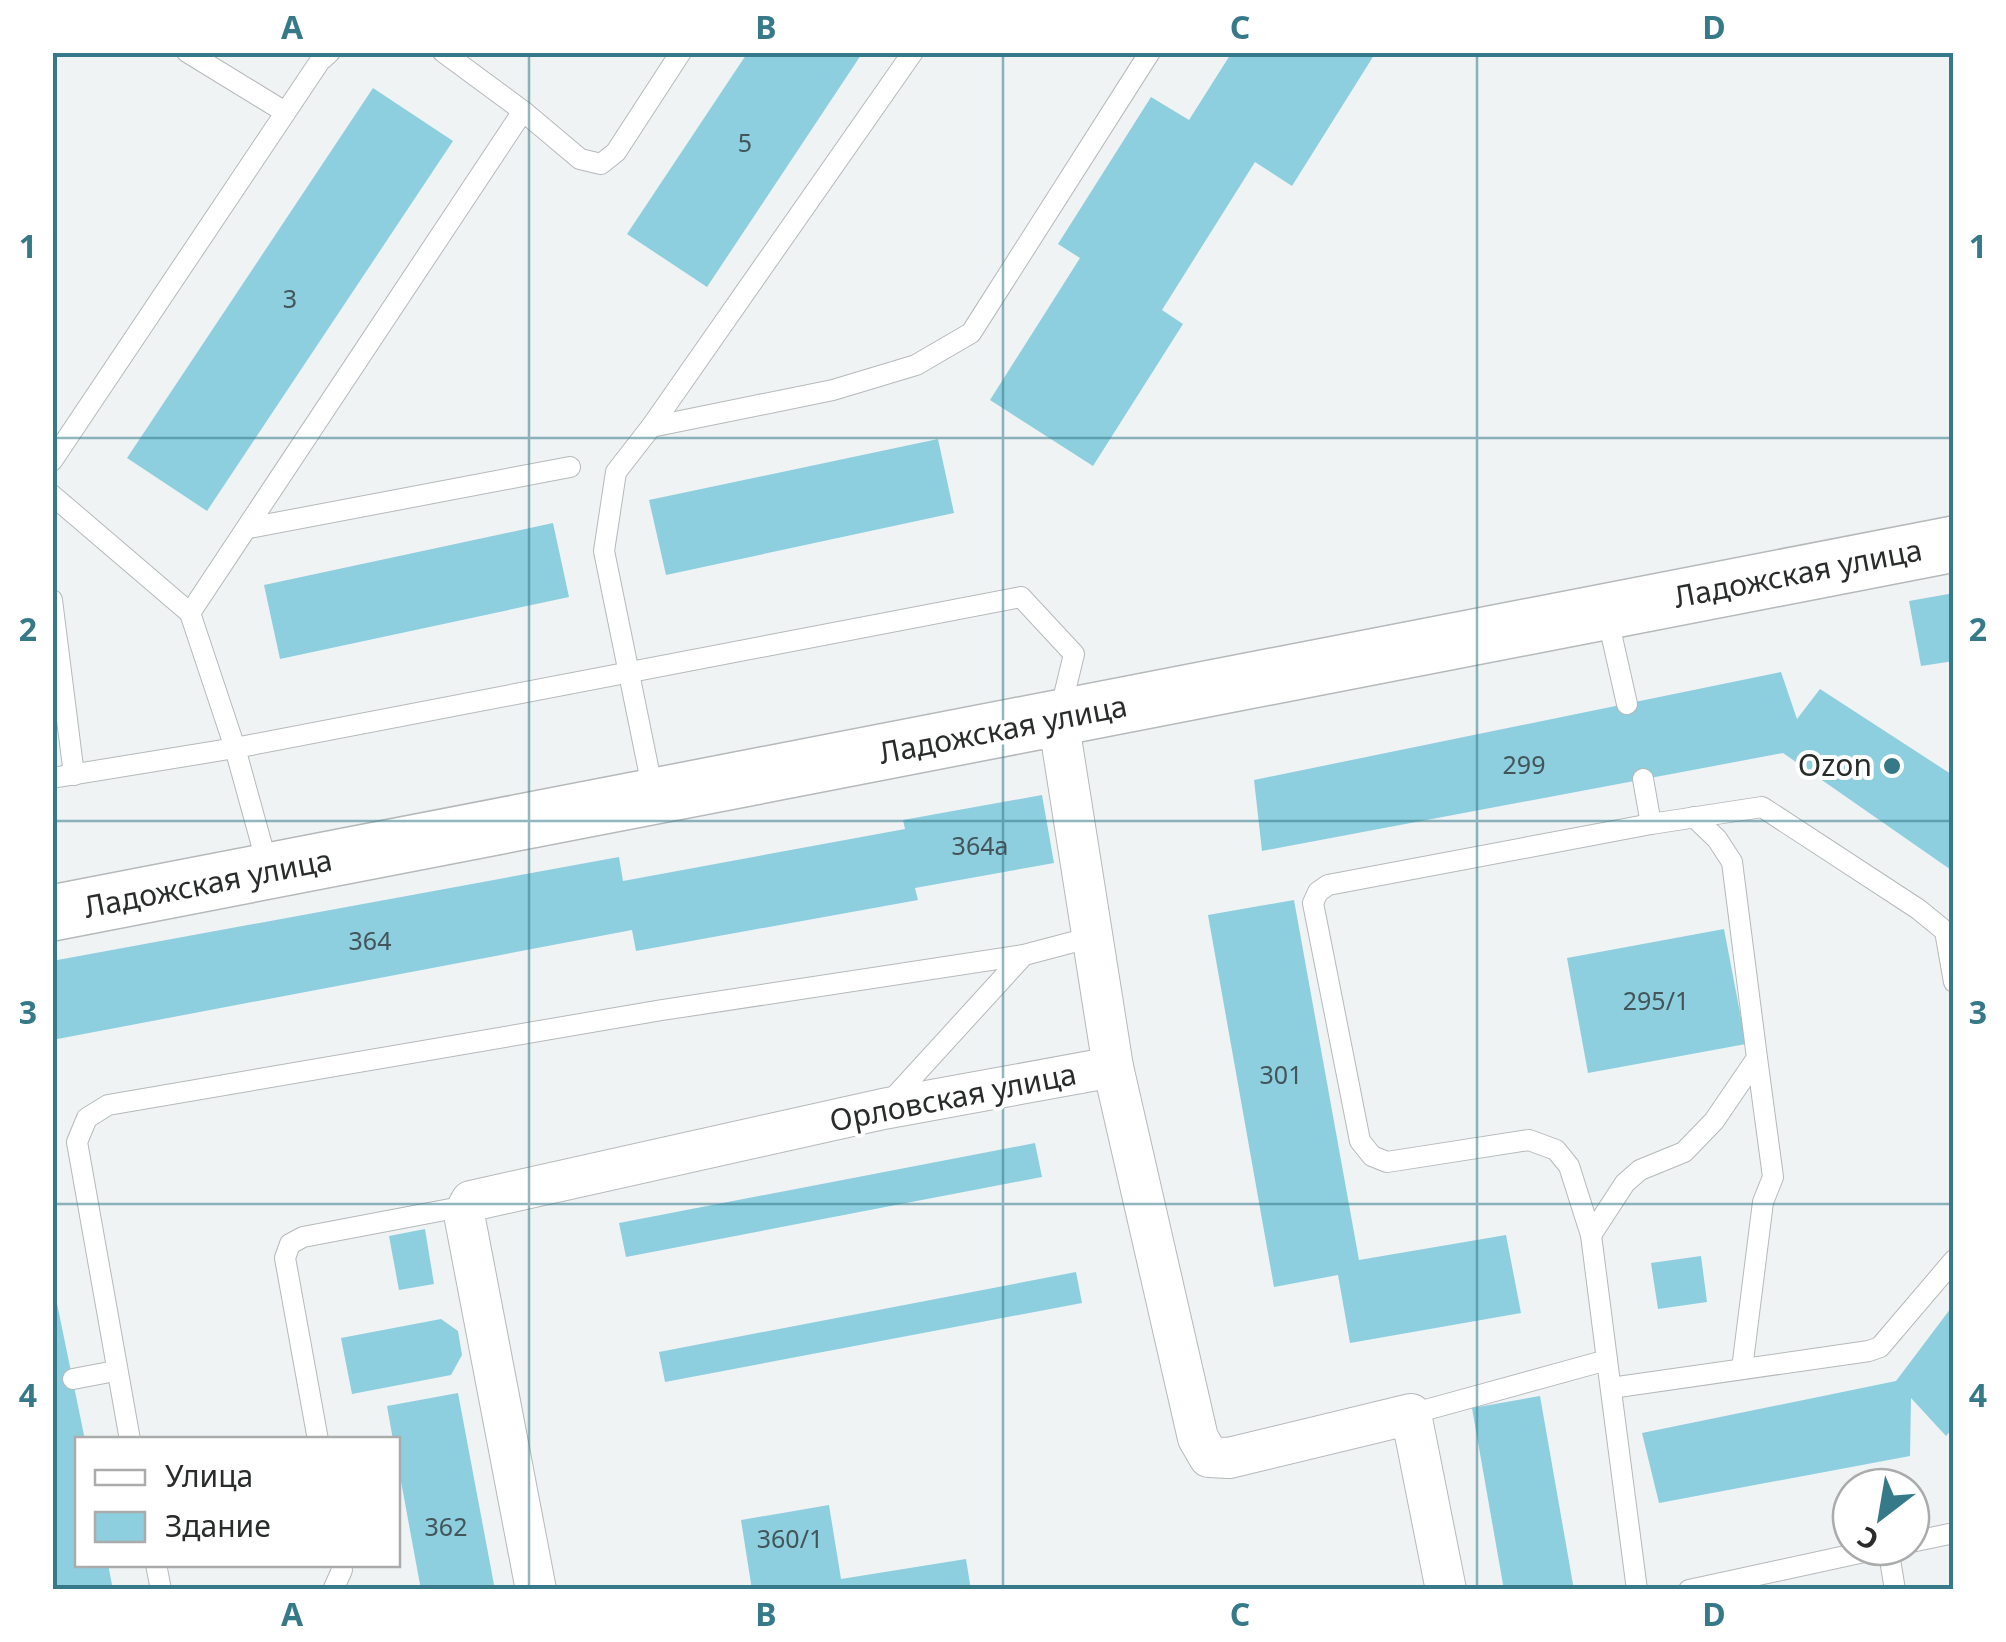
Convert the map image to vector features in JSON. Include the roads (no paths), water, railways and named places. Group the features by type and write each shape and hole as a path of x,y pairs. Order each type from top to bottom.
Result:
{"main road":[{"name":"Ладожская улица","path":"52,913 1954,544"}],"street":[{"path":"1058,719 1113,1068"},
{"name":"Орловская улица","path":"466,1206 472,1201 883,1109 1113,1068 1198,1438 1209,1457 1228,1458 1411,1414"},
{"path":"466,1206 464,1214 536,1590"},
{"path":"1411,1414 1446,1590"}],"lane":[{"path":"187,52 285,112"},
{"path":"52,460 285,112 330,52"},
{"path":"444,52 580,159 601,164 616,152 681,52"},
{"path":"654,798 604,551 616,472 913,52"},
{"path":"651,427 833,390 916,365 971,332 1150,52"},
{"path":"190,613 522,111"},
{"path":"249,528 570,467"},
{"path":"52,495 190,613 235,748 269,873"},
{"path":"52,778 235,748 1021,597 1074,654 1058,719"},
{"path":"52,600 74,774"},
{"path":"1606,610 1626,704"},
{"path":"1643,779 1651,824"},
{"path":"1637,1590 1590,1234 1570,1166 1556,1150 1529,1140 1387,1162 1372,1156 1360,1141 1313,903 1318,892 1328,885 1756,806 1918,908 1945,931 1954,982"},
{"path":"1694,817 1732,862 1774,1177 1763,1202 1742,1369"},
{"path":"129,1437 77,1142 86,1118 108,1104 662,1010 1024,955 1092,938"},
{"path":"883,1109 1024,955"},
{"path":"1590,1234 1626,1182 1640,1170 1684,1152 1714,1121 1757,1058"},
{"path":"317,1437 286,1258 290,1244 303,1236 466,1206"},
{"path":"1611,1388 1880,1347 1954,1260"},
{"path":"1411,1414 1607,1360"},
{"path":"74,1380 115,1371"},
{"path":"1689,1590 1831,1559"},
{"path":"333,1590 341,1567"}],"place":[{"name":"Ozon","path":"1892,766"}]}
